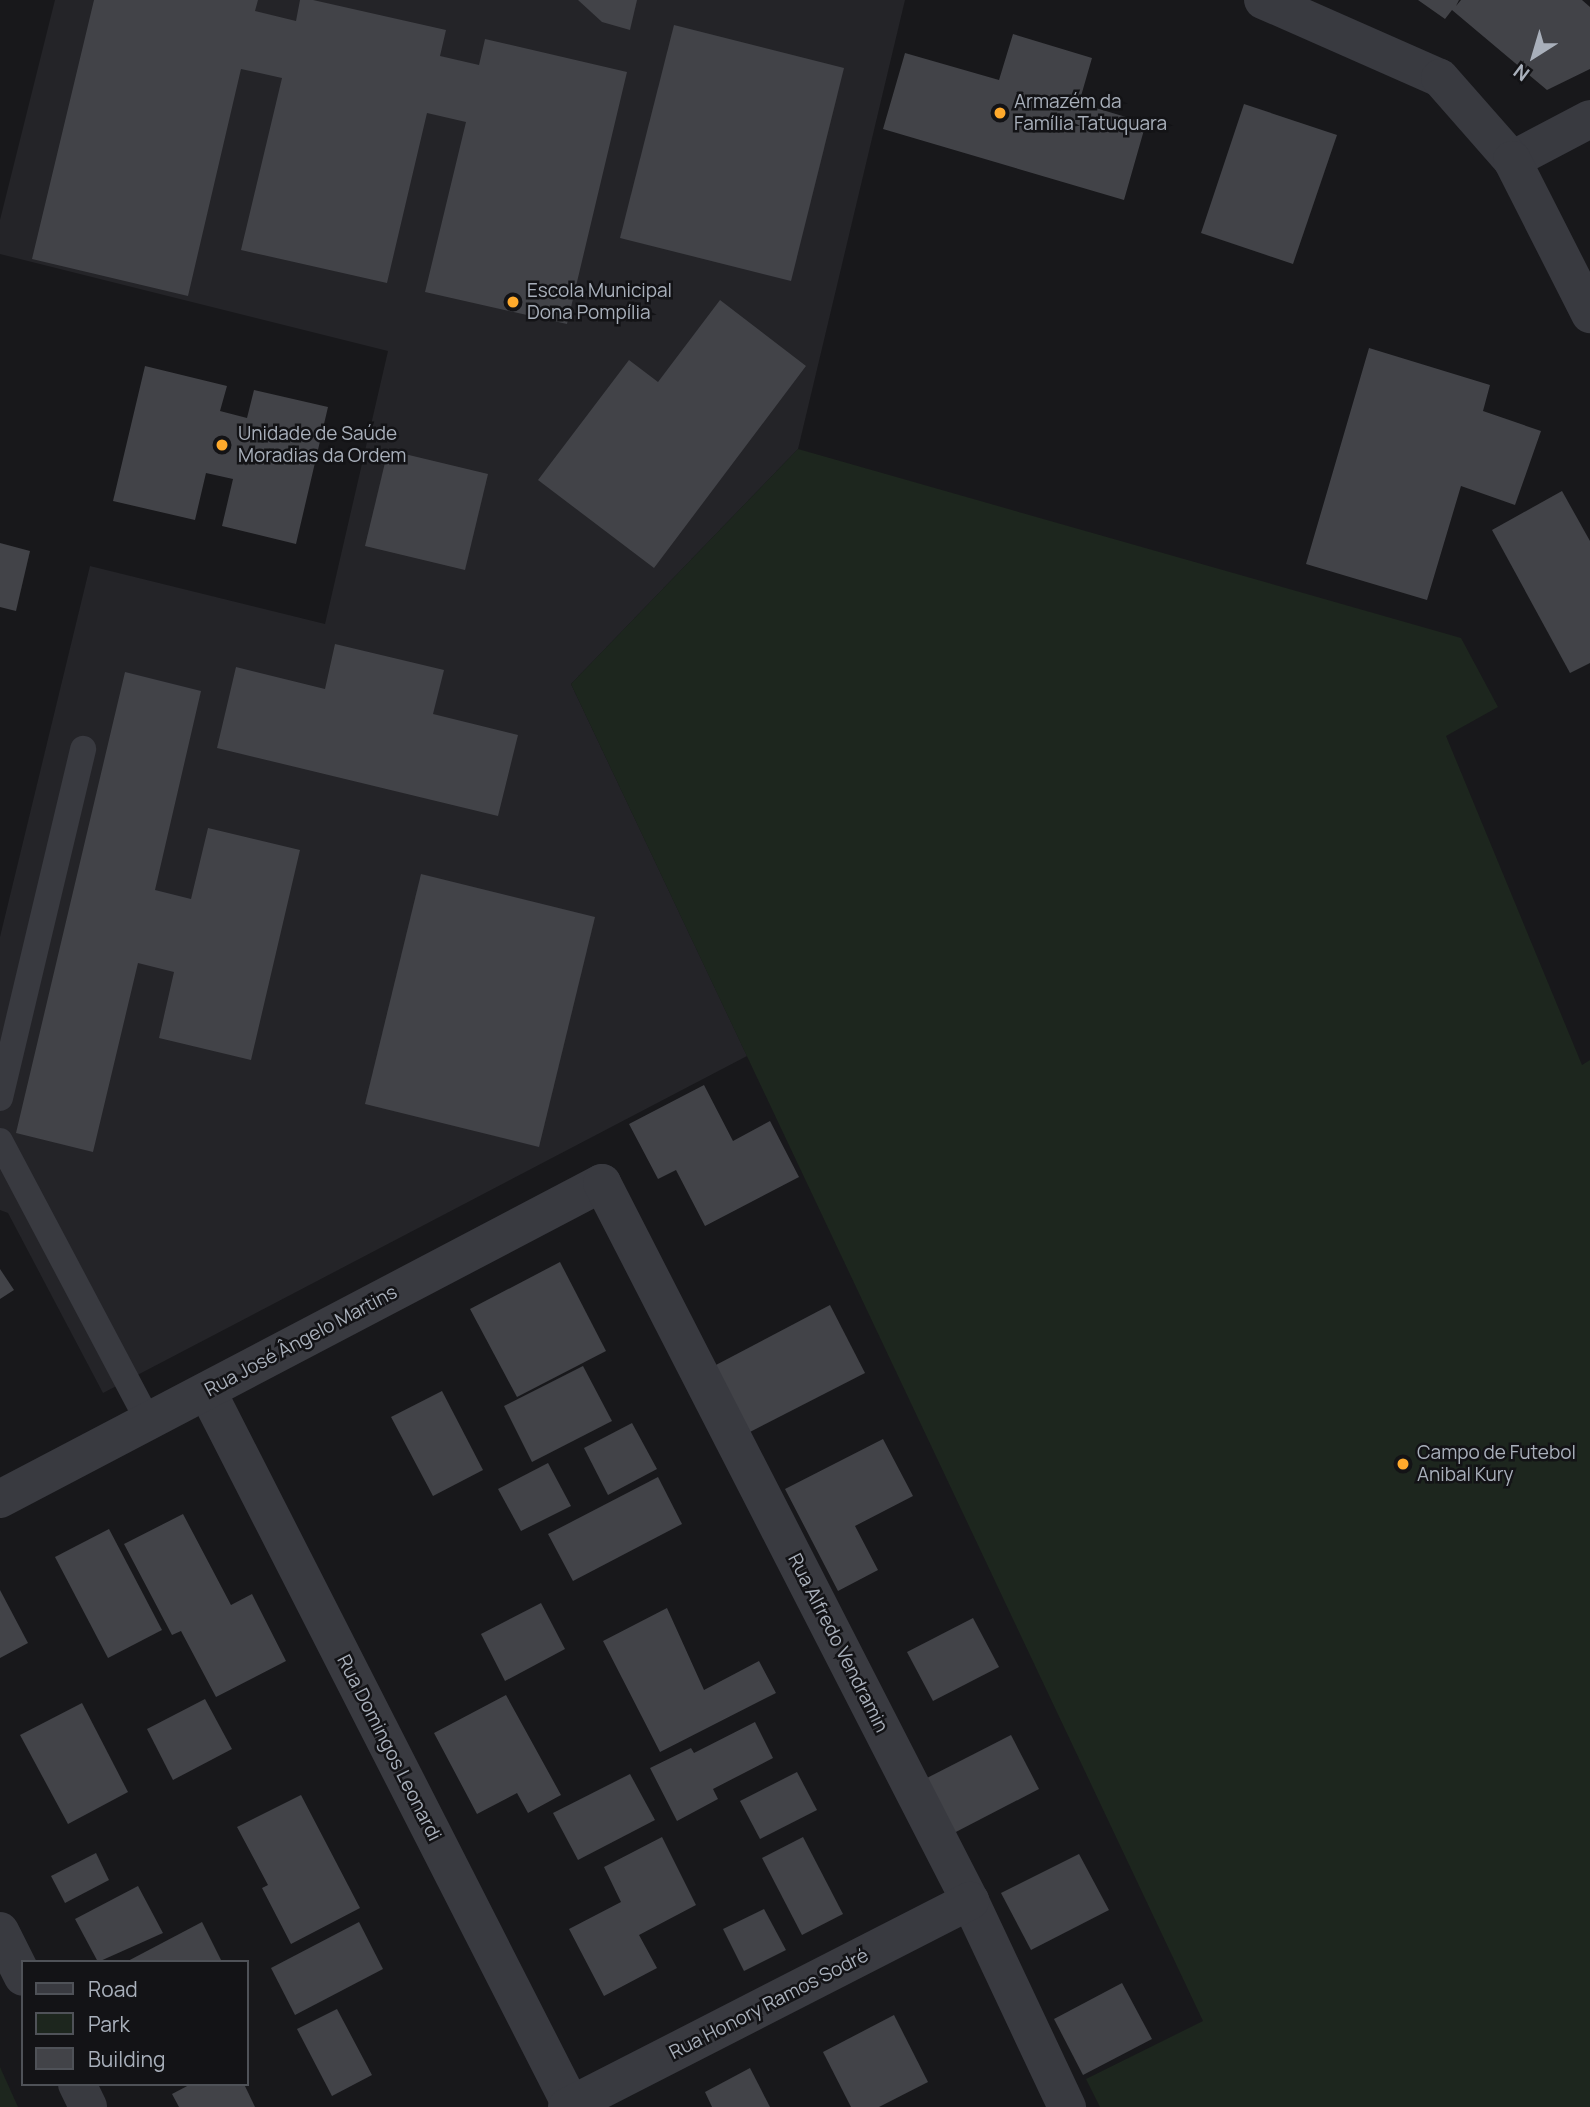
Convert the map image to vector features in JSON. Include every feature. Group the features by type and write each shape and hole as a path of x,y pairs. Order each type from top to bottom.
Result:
{"street":[{"path":"1263,0 1440,78 1512,160 1590,314"},
{"path":"1512,160 1590,119"},
{"name":"Rua José Ângelo Martins","path":"0,1499 602,1183"},
{"name":"Rua Alfredo Vendramin","path":"602,1183 970,1901 1067,2107"},
{"name":"Rua Domingos Leonardi","path":"207,1391 569,2106"},
{"name":"Rua Honory Ramos Sodré","path":"569,2106 970,1901"},
{"path":"0,1931 21,1973"},
{"path":"77,2086 88,2107"}],"lane":[{"path":"0,1098 83,749"},
{"path":"0,1141 148,1421"}],"shaded area":[{"path":"55,0 905,0 798,449 571,684 747,1056 103,1393 8,1213 0,1210 0,937 90,566 325,624 388,351 0,254 0,220"}],"green space":[{"path":"798,449 1461,638 1498,707 1446,736 1582,1065 1590,1060 1590,2107 1100,2107 1086,2079 1203,2021 571,684"},
{"path":"0,2067 18,2107 0,2107"}],"building":[{"path":"94,0 258,0 255,11 296,21 300,0 313,0 446,30 440,56 479,65 485,39 627,72 567,324 425,292 466,122 427,113 387,283 241,250 282,78 241,69 188,296 32,259"},
{"path":"578,0 637,0 630,30 602,22"},
{"path":"1418,0 1459,0 1456,6 1461,0 1582,0 1590,7 1590,69 1547,90 1452,10 1445,19"},
{"path":"674,25 844,68 791,281 620,238"},
{"name":"Armazém da Família Tatuquara","path":"1013,34 1092,58 1079,103 1146,123 1124,200 883,129 905,53 999,80"},
{"path":"1244,104 1337,135 1293,264 1201,233"},
{"path":"720,300 806,366 654,568 538,480 629,360 658,382"},
{"path":"1369,348 1490,385 1483,411 1541,431 1515,505 1461,486 1427,600 1306,564"},
{"name":"Unidade de Saúde Moradias da Ordem","path":"145,366 227,386 220,411 247,418 254,390 328,407 296,544 222,526 233,479 206,473 195,520 113,501"},
{"path":"388,450 488,474 465,570 365,546"},
{"path":"1562,491 1590,541 1590,663 1570,673 1492,530"},
{"path":"0,543 30,551 16,611 0,607"},
{"path":"335,644 444,670 433,714 518,735 498,816 217,748 236,667 325,689"},
{"path":"125,672 201,691 155,890 191,899 208,828 300,850 251,1060 159,1038 174,972 138,963 93,1152 16,1133"},
{"path":"421,874 595,917 539,1147 365,1104"},
{"path":"704,1085 733,1141 770,1121 799,1177 705,1226 676,1170 658,1179 629,1124"},
{"path":"560,1262 606,1351 517,1397 470,1309"},
{"path":"0,1269 14,1290 0,1299"},
{"path":"830,1305 865,1373 748,1433 714,1366"},
{"path":"583,1366 612,1421 532,1462 504,1406"},
{"path":"442,1391 483,1470 433,1496 391,1417"},
{"path":"632,1423 657,1469 608,1495 584,1448"},
{"path":"883,1439 913,1496 855,1526 878,1570 838,1591 785,1489"},
{"path":"548,1463 571,1506 521,1531 498,1489"},
{"path":"658,1477 682,1524 573,1581 548,1534"},
{"path":"183,1514 231,1605 252,1594 286,1661 216,1697 181,1631 172,1635 124,1544"},
{"path":"109,1529 162,1630 108,1658 55,1557"},
{"path":"0,1590 28,1643 0,1658"},
{"path":"541,1603 565,1649 505,1681 481,1634"},
{"path":"667,1608 704,1690 759,1661 776,1693 660,1752 603,1641"},
{"path":"973,1618 999,1667 933,1701 907,1652"},
{"path":"506,1695 561,1795 528,1813 517,1793 477,1814 434,1733"},
{"path":"205,1699 232,1749 173,1780 147,1729"},
{"path":"82,1703 128,1792 68,1824 20,1735"},
{"path":"755,1722 773,1758 713,1789 718,1799 677,1821 650,1768 691,1748 694,1753"},
{"path":"1011,1735 1039,1789 952,1834 923,1780"},
{"path":"797,1772 817,1810 760,1839 740,1801"},
{"path":"630,1774 655,1820 578,1860 553,1813"},
{"path":"301,1795 360,1908 291,1944 262,1888 268,1885 237,1827"},
{"path":"662,1837 696,1905 639,1935 657,1968 604,1996 569,1929 621,1902 604,1867"},
{"path":"803,1837 843,1914 802,1935 762,1858"},
{"path":"96,1853 109,1880 65,1903 51,1876"},
{"path":"1079,1854 1109,1910 1031,1950 1001,1893"},
{"path":"138,1886 163,1933 102,1960 97,1960 75,1919"},
{"path":"764,1909 786,1950 744,1971 723,1929"},
{"path":"202,1922 221,1960 130,1960"},
{"path":"359,1922 383,1969 295,2015 271,1968"},
{"path":"1122,1983 1152,2039 1083,2075 1054,2019"},
{"path":"337,2009 372,2075 332,2096 297,2029"},
{"path":"894,2015 928,2082 879,2107 851,2107 823,2052"},
{"path":"750,2068 770,2107 712,2107 705,2092"},
{"path":"187,2086 245,2086 255,2107 179,2107 172,2094"}],"place":[{"name":"Armazém da Família Tatuquara","path":"1000,113"},
{"name":"Escola Municipal Dona Pompília","path":"513,302"},
{"name":"Unidade de Saúde Moradias da Ordem","path":"222,445"},
{"name":"Campo de Futebol Anibal Kury","path":"1403,1464"}]}
